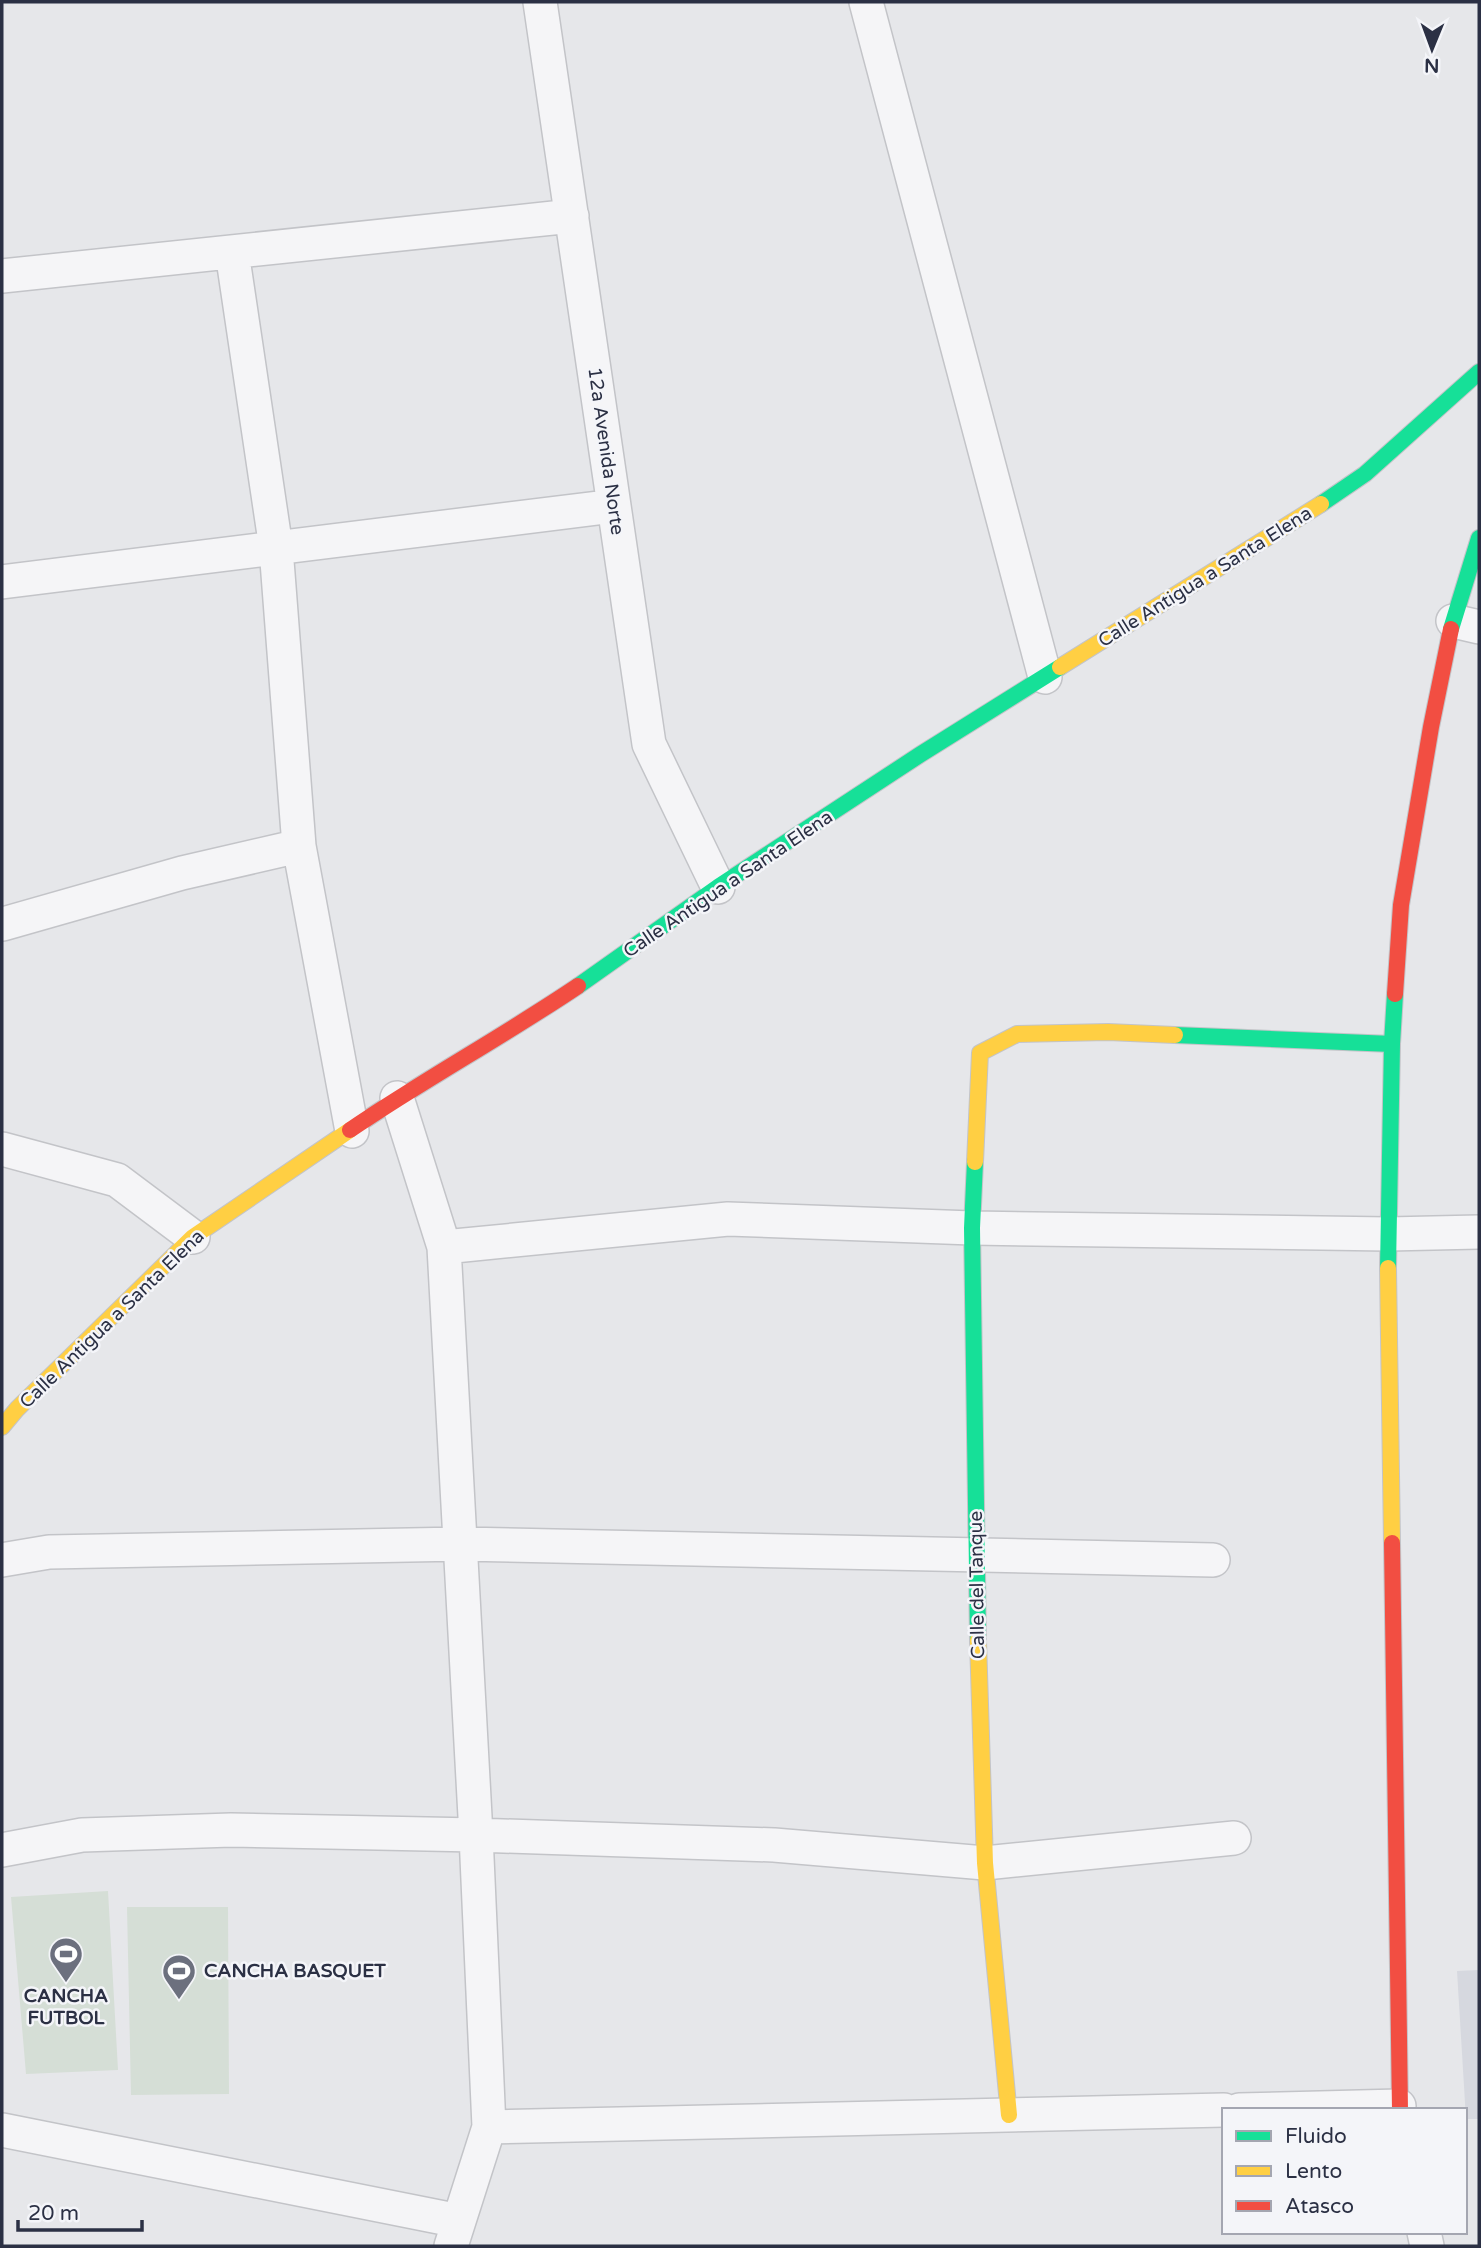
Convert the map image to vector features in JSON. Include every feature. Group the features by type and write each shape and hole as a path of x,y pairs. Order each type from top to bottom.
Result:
{"street":[{"name":"12a Avenida Norte","path":"540,2 649,744 718,887"},
{"path":"866,2 1045,677"},
{"path":"2,276 572,216"},
{"path":"232,252 276,548 299,846 352,1131"},
{"name":"Calle Antigua a Santa Elena","path":"2,1427 17,1409 193,1237 397,1098 509,1032 627,953 718,887 921,754 1336,495 1374,466 1479,372"},
{"path":"2,582 614,506"},
{"path":"1400,2108 1388,1234 1392,1044 1401,905 1431,727 1466,624 1479,538"},
{"path":"3,924 182,873 299,846"},
{"name":"Calle del Tanque","path":"1009,2115 985,1863 976,1556 972,1228 980,1053 1017,1034 1030,1033 1108,1032 1392,1044"},
{"path":"2,2130 455,2234 489,2127 476,1835 444,1247 397,1098"},
{"path":"2,1149 117,1180 193,1237"},
{"path":"444,1247 728,1219 972,1228 1388,1234 1479,1231"},
{"path":"2,1560 49,1552 461,1544 1213,1559"},
{"path":"2,1850 82,1835 218,1831 476,1835 774,1845 985,1863 1234,1838"},
{"path":"489,2127 1222,2110"}],"shaded area":[{"name":"CANCHA FUTBOL","path":"108,1891 118,2070 26,2074 11,1897"},
{"name":"CANCHA BASQUET","path":"127,1907 228,1907 229,2094 131,2095"},
{"path":"1479,1970 1479,2119 1467,2119 1465,2108 1457,1971"}],"traffic: fast":[{"path":"1321,504 1365,474 1479,372"},
{"path":"1451,629 1479,538"},
{"path":"578,986 718,887 1060,667"},
{"path":"1388,1268 1395,994"},
{"path":"1175,1035 1392,1044"},
{"path":"975,1162 972,1228 978,1640"}],"traffic: slow":[{"path":"1060,667 1321,504"},
{"path":"975,1162 980,1053 1017,1034 1108,1032 1175,1035"},
{"path":"2,1427 17,1409 193,1237 350,1130"},
{"path":"1388,1268 1392,1543"},
{"path":"978,1640 985,1863 1009,2115"}],"traffic: jam":[{"path":"1395,994 1401,905 1431,727 1451,629"},
{"path":"350,1130 578,986"},
{"path":"1392,1543 1400,2108"}],"place":[{"name":"CANCHA FUTBOL","path":"66,1984"},
{"name":"CANCHA BASQUET","path":"179,2001"}]}
